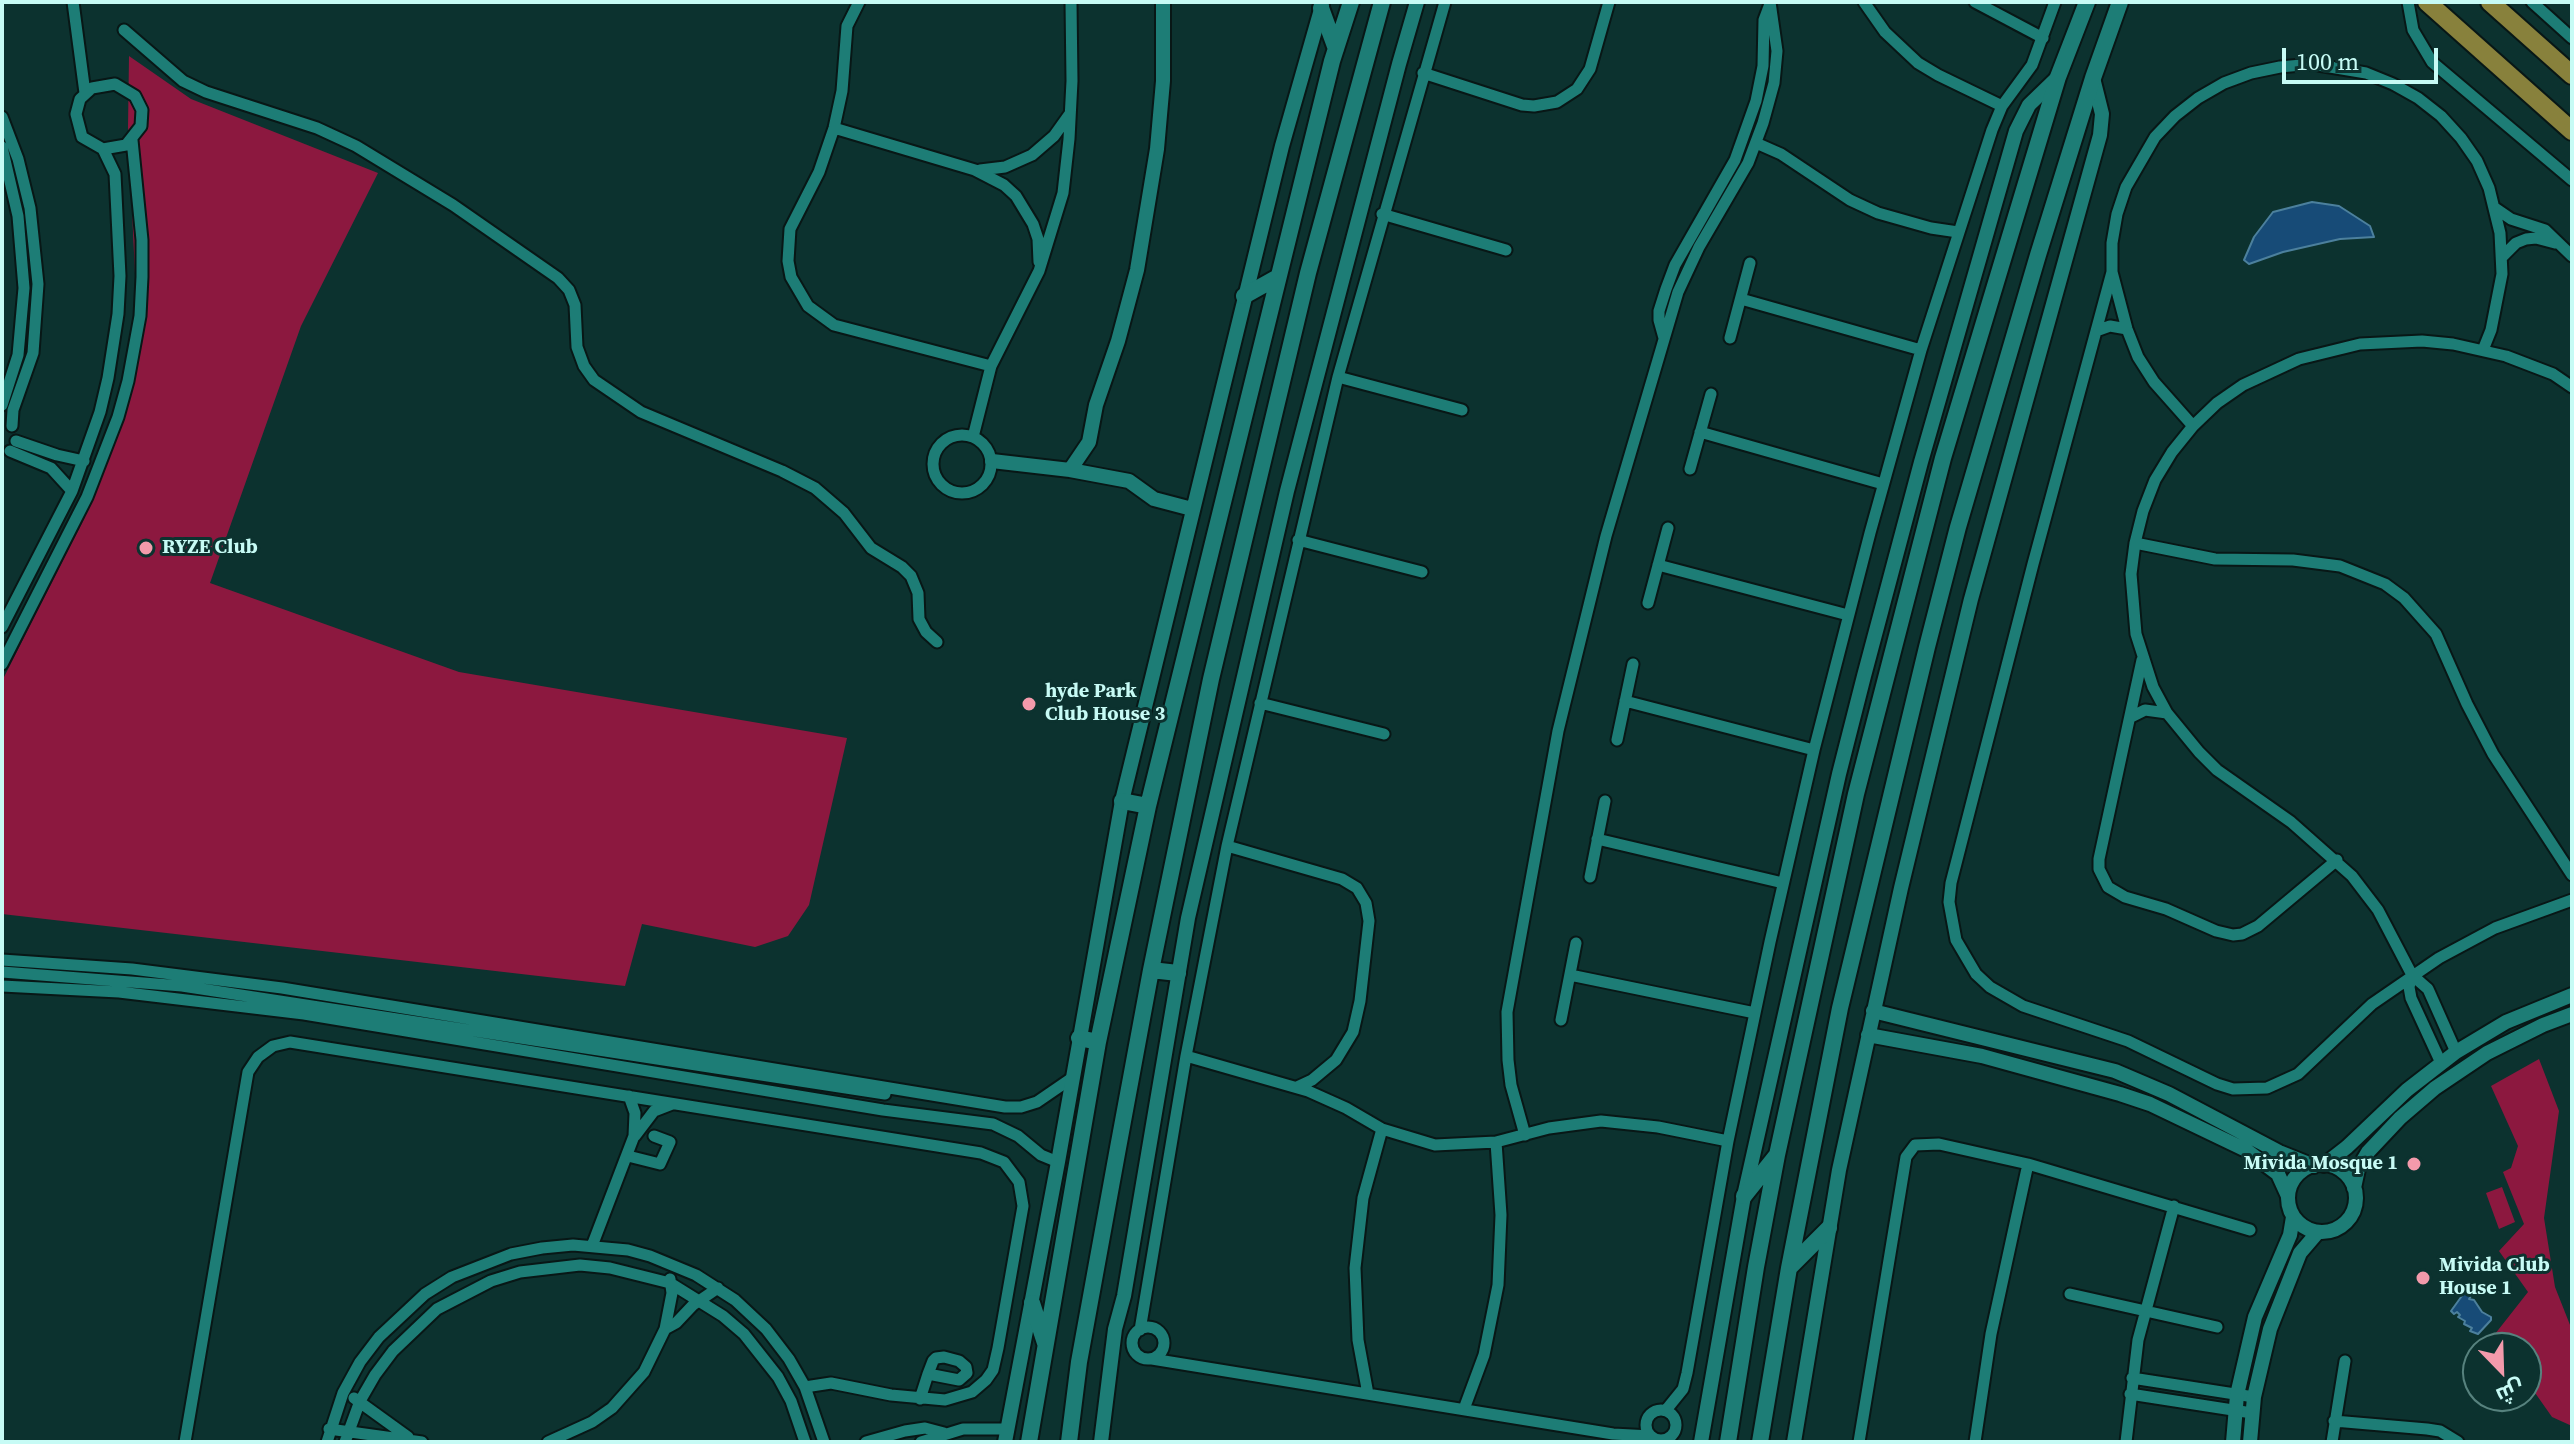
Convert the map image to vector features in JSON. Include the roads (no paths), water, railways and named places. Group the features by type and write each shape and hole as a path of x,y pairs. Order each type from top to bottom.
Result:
{"main road":[{"path":"1029,1442 1098,1042 1148,806 1278,277 1336,49 1351,2"},
{"path":"1069,1442 1085,1329 1151,970 1211,679 1308,273 1382,2"},
{"path":"1728,1442 1777,1155 1842,853 1899,621 1943,458 2058,77 2087,2"},
{"path":"1760,1442 1789,1268 1840,1008 1927,647 1962,514 2038,255 2120,2"},
{"path":"2427,2 2572,131"},
{"path":"2490,2 2572,75"},
{"path":"1322,5 1336,49"},
{"path":"1244,296 1278,277"},
{"path":"1260,350 1269,360 1288,358"},
{"path":"1251,385 1265,384 1278,399"},
{"path":"1122,801 1148,806"},
{"path":"1151,970 1178,973"},
{"path":"1079,1038 1098,1042"},
{"path":"1744,1196 1777,1155"},
{"path":"1789,1268 1829,1228"},
{"path":"1032,1303 1046,1345"}],"street":[{"path":"73,2 85,93"},
{"path":"859,2 847,26 845,72 834,128 819,172 790,229 788,261 798,292 814,311 834,325 991,366"},
{"path":"973,437 991,366 1039,271 1063,193 1071,111 1071,2"},
{"path":"1070,470 1089,442 1096,405 1118,341 1137,270 1157,149 1163,81 1163,2"},
{"path":"1101,1442 1115,1329 1124,1296 1178,973 1212,809 1287,491 1417,2"},
{"path":"1445,2 1382,214 1338,377 1227,846 1186,1056 1140,1330 1133,1340 1134,1350 1141,1357 1193,1368 1613,1434 1651,1436 1661,1440 1667,1439 1675,1430 1675,1418 1666,1410 1656,1410 1647,1417 1646,1427 1651,1436"},
{"path":"1423,73 1522,105 1557,102 1577,89 1590,69 1609,2"},
{"path":"1525,1135 1511,1085 1507,1026 1523,915 1558,731 1613,512 1664,338 1659,320 1666,289 1675,265 1737,183 1756,143 1776,69 1776,34 1770,2"},
{"path":"1708,220 1735,160 1756,101 1763,66 1764,20 1770,2"},
{"path":"1864,2 1885,32 1918,63 2002,106"},
{"path":"1975,2 2043,38"},
{"path":"1666,1410 1683,1389 1687,1373 1728,1141 1783,883 1883,484 1921,350 1992,130 2002,106 2032,65 2055,2"},
{"path":"2408,2 2413,30 2432,62 2572,180"},
{"path":"2532,2 2572,38"},
{"path":"866,1442 886,1434 925,1428 963,1436 1006,1436 1122,801 1244,296 1322,5"},
{"path":"124,30 183,81 206,92 317,128 356,146 453,205 558,278 569,290 575,305 577,347 584,366 594,380 641,412 815,488 844,513 871,548 911,576 917,587 919,619 926,632 937,642"},
{"path":"2193,426 2154,382 2138,357 2112,272 2112,243 2126,187 2155,137 2198,98 2224,83 2251,73 2312,64 2340,67 2393,84 2418,98 2441,116 2461,138 2477,161 2495,208 2502,257 2498,302 2483,350"},
{"path":"1701,1442 1744,1196 1839,774 1917,476 2016,131 2029,105 2058,77"},
{"path":"1794,1442 1829,1228 1873,1011 1971,599 2100,135 2102,114 2093,78"},
{"path":"107,83 129,90 142,110 141,126 132,140 119,148 103,149 82,137 76,122 77,106 85,93 107,83"},
{"path":"975,170 1005,167 1032,155 1054,136 1071,111"},
{"path":"2,117 30,208 38,284 33,353 7,422 9,450"},
{"path":"834,128 975,170 1004,185 1025,209 1038,239 1039,271"},
{"path":"2,664 87,497 118,417 128,381 140,316 142,277 142,240 132,140"},
{"path":"1756,143 1781,154 1850,200 1878,213 1958,232"},
{"path":"2,147 18,216 24,288 18,355 2,405"},
{"path":"2,627 72,491 100,412 108,378 118,314 119,241 115,174 103,149"},
{"path":"2495,208 2511,219 2545,230 2572,256"},
{"path":"1382,214 1506,250"},
{"path":"2502,257 2516,243 2526,239 2556,243"},
{"path":"1730,338 1750,263"},
{"path":"2112,272 1951,883 1951,921 1965,958 1990,987 2014,1002 2128,1041 2217,1084 2250,1090 2267,1088 2298,1074 2353,1021 2412,975 2495,928 2572,900"},
{"path":"1741,299 1921,350"},
{"path":"2096,331 2110,326 2127,329"},
{"path":"2456,1052 2428,989 2412,975 2378,910 2337,860 2267,803 2217,770 2190,743 2167,713 2143,660 2132,604 2135,543 2155,480 2193,426 2217,403 2243,385 2285,365 2329,350 2391,341 2453,344 2483,350 2553,374 2572,387"},
{"path":"1338,377 1462,410"},
{"path":"1690,469 1711,394"},
{"path":"1700,432 1883,484"},
{"path":"953,436 973,437 982,442 992,461 987,480 971,492 951,492 936,478 933,458 937,449 953,436"},
{"path":"9,450 84,461"},
{"path":"9,450 51,468 72,491"},
{"path":"992,461 1129,481 1154,499 1192,509"},
{"path":"1648,603 1668,528"},
{"path":"1298,540 1422,572"},
{"path":"2135,543 2215,559 2293,560 2340,566 2385,584 2404,598 2436,634 2493,754 2572,875"},
{"path":"1658,565 1848,615"},
{"path":"2143,660 2099,859 2102,879 2116,893 2166,909 2224,934 2242,934 2258,926 2337,860"},
{"path":"1617,740 1633,664"},
{"path":"1625,701 1814,750"},
{"path":"1260,703 1384,734"},
{"path":"2131,717 2152,709 2167,713"},
{"path":"1590,877 1605,801"},
{"path":"1597,839 1783,883"},
{"path":"1227,846 1342,879 1357,888 1366,903 1369,921 1360,1001 1353,1032 1336,1060 1312,1080 1297,1087"},
{"path":"1561,1020 1576,943"},
{"path":"2,960 132,969 282,988 1005,1107 1021,1107 1037,1102 1072,1078"},
{"path":"2,972 182,986 1012,1114 1039,1108 1069,1094"},
{"path":"1570,975 1755,1013"},
{"path":"2412,975 2409,987 2411,998 2441,1063"},
{"path":"2,986 119,992 304,1014 868,1107 993,1124 1018,1136 1041,1155 1058,1162"},
{"path":"2288,1196 2296,1176 2347,1147 2389,1106 2456,1052 2506,1022 2572,995"},
{"path":"1873,1011 2115,1071 2169,1094 2279,1152 2339,1169 2354,1188"},
{"path":"2293,1217 2300,1224 2318,1232 2334,1230 2347,1221 2355,1204 2358,1169 2368,1152 2400,1118 2426,1095 2487,1053 2572,1014"},
{"path":"1868,1035 1982,1056 2150,1104 2246,1150 2278,1174 2293,1217 2288,1241 2255,1317 2237,1395 2233,1442"},
{"path":"185,1442 248,1072 258,1057 273,1046 290,1042 981,1153 993,1156 1012,1171 1023,1193 1023,1206 993,1370 986,1380 972,1392 945,1400 920,1399 831,1383 805,1387"},
{"path":"1186,1056 1297,1087 1346,1108 1382,1129 1445,1146 1496,1142 1549,1128 1601,1121 1636,1124 1728,1141"},
{"path":"592,1246 634,1136 635,1113 629,1096"},
{"path":"634,1136 654,1111 675,1103"},
{"path":"1368,1394 1358,1340 1355,1268 1363,1198 1382,1129"},
{"path":"628,1156 660,1164 670,1142 654,1136"},
{"path":"1464,1409 1484,1355 1498,1285 1501,1215 1496,1142"},
{"path":"1859,1442 1906,1157 1915,1145 1939,1144 2028,1164 2250,1230"},
{"path":"1975,1442 1991,1334 2028,1164"},
{"path":"2126,1442 2132,1378 2145,1310 2174,1206"},
{"path":"2250,1442 2254,1397 2270,1329 2303,1248 2318,1232"},
{"path":"327,1442 343,1393 379,1337 401,1314 452,1277 511,1254 542,1248 592,1246 628,1250 672,1264 718,1288 766,1329 789,1359 805,1387 824,1442"},
{"path":"548,1442 592,1422 612,1408 644,1372 665,1329 672,1293 672,1264"},
{"path":"347,1437 360,1401 393,1351 414,1329 450,1301 491,1281 520,1272 580,1265 610,1268 670,1283 700,1300 744,1334 762,1354 791,1401 805,1442"},
{"path":"665,1329 718,1288"},
{"path":"2070,1294 2217,1327"},
{"path":"1140,1330 1156,1329 1163,1337 1161,1353 1152,1359"},
{"path":"2332,1442 2345,1361"},
{"path":"920,1399 928,1374"},
{"path":"2132,1378 2254,1397"},
{"path":"343,1393 360,1401 417,1441"},
{"path":"2130,1394 2252,1413"},
{"path":"2334,1421 2440,1431 2458,1442"},
{"path":"329,1429 347,1437 417,1441"},
{"path":"921,1442 944,1434"}],"water":[{"path":"2312,202 2339,206 2370,226 2374,237 2340,239 2283,252 2249,264 2244,260 2254,237 2273,212"},
{"path":"2467,1293 2471,1296 2469,1299 2474,1300 2491,1320 2480,1332 2473,1332 2457,1312 2454,1314 2451,1311"}],"place":[{"name":"RYZE Club","path":"146,548"},
{"name":"hyde Park Club House 3","path":"1029,704"},
{"name":"Mivida Mosque 1","path":"2414,1164"},
{"name":"Mivida Club House 1","path":"2423,1278"}]}
